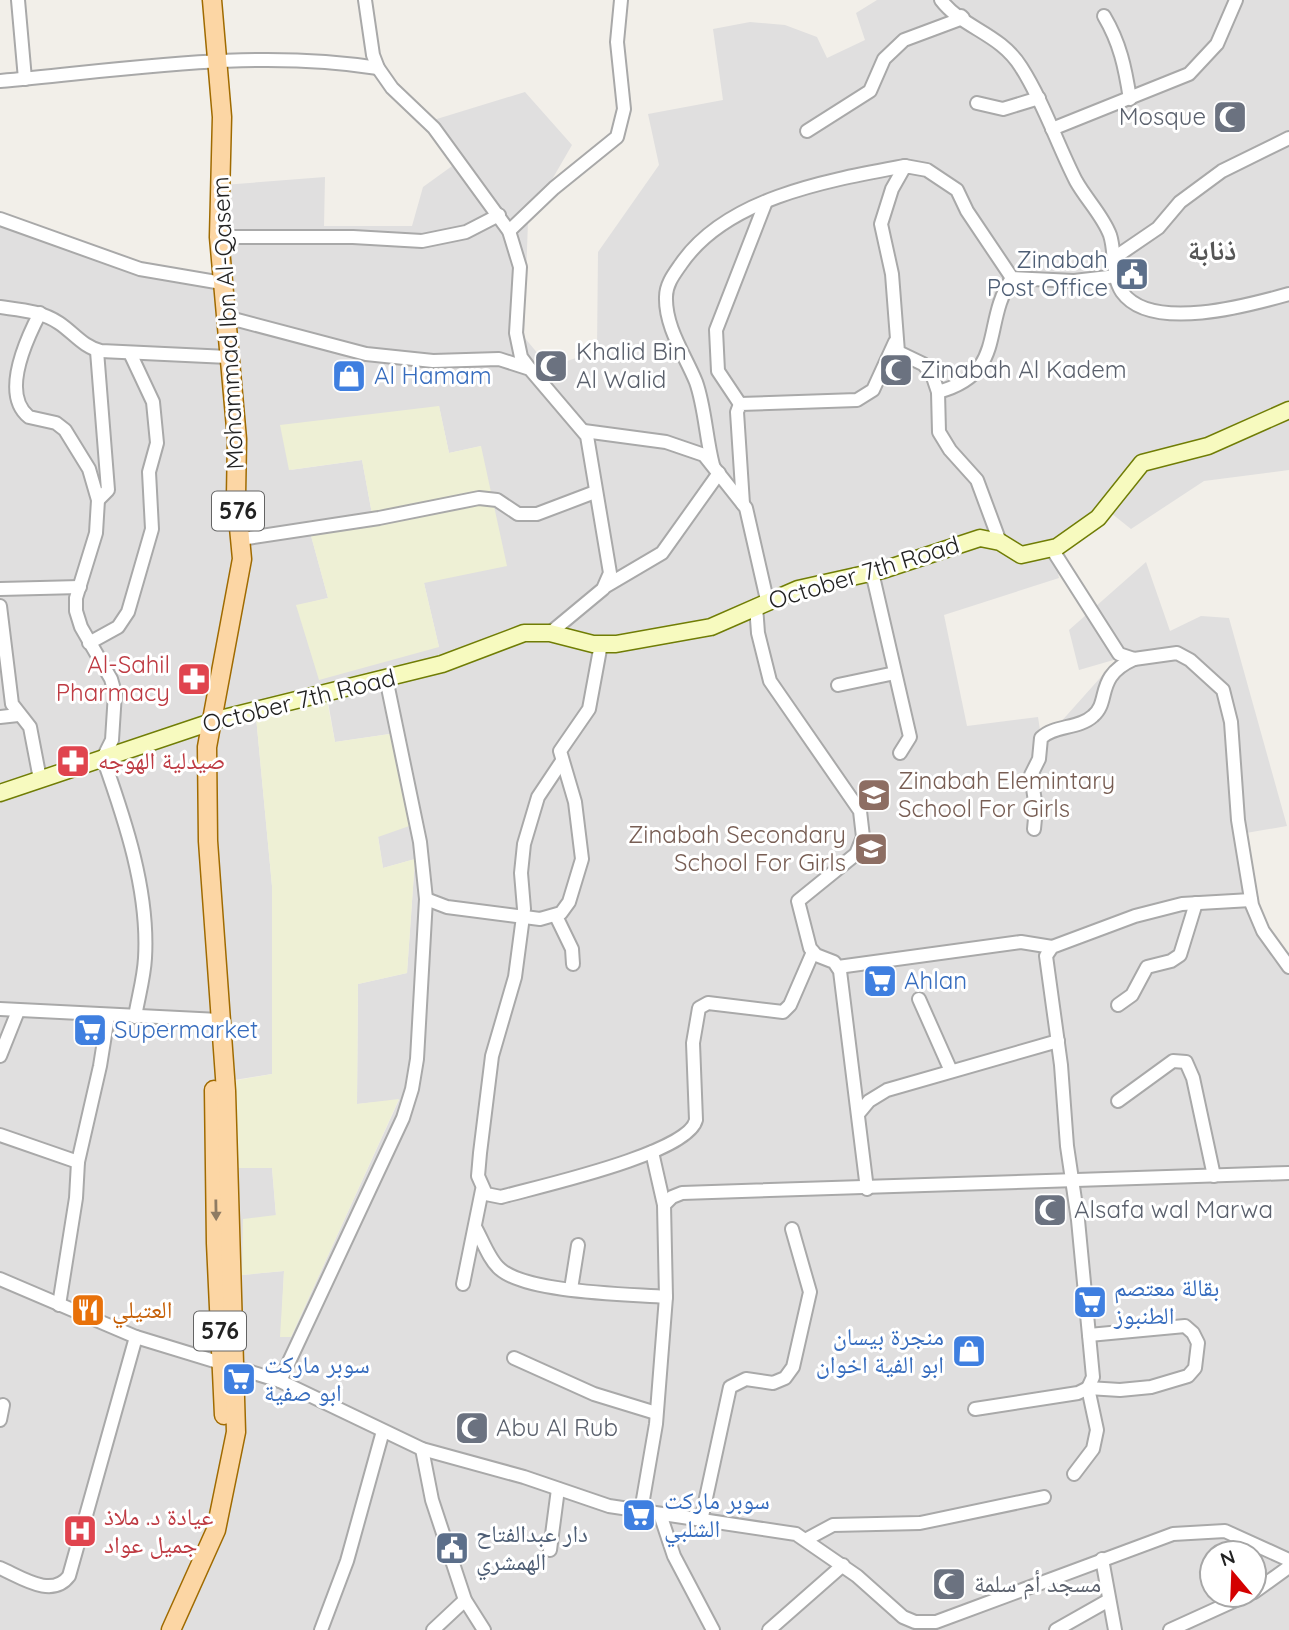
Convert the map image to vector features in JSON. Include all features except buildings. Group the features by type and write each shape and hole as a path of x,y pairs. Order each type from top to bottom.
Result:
{"main road":[{"name":"Mohammad Ibn Al-Qasem","path":"171,1630 203,1562 227,1485 236,1433 228,1365 214,1093 219,1020 216,925 208,841 210,722 242,559 236,496 237,439 219,237 222,117 212,0"},
{"name":"Mohammad Ibn Al-Qasem","path":"159,1630 199,1542 215,1494 224,1445 228,1365"}],"street":[{"path":"18,0 25,79"},
{"path":"365,0 373,55 378,68 392,88 434,128 509,231 520,267 516,333 521,357 584,430 610,569 606,586"},
{"path":"509,231 554,188 617,137 624,109 617,42 621,0"},
{"path":"941,0 1011,52 1039,98 1081,190 1110,233 1121,291 1132,302 1157,312 1217,310 1289,294"},
{"path":"949,0 962,18"},
{"path":"1052,129 1130,99 1195,69 1217,44 1236,0"},
{"path":"1104,16 1118,39 1124,58 1130,99"},
{"path":"807,131 870,91 884,59 904,40 962,18"},
{"path":"0,81 218,61 340,62 378,68"},
{"path":"977,103 1003,109 1039,98"},
{"path":"1114,258 1158,228 1180,202 1222,171 1289,138"},
{"path":"905,166 892,189 881,224 892,274 898,352 928,369 938,392 939,432 950,450 977,480 1000,542"},
{"path":"550,633 606,586 662,553 716,469 697,387 679,349 667,309 667,287 701,238 765,204 845,177 905,166 927,170 957,190 967,211 1012,278"},
{"path":"482,1190 492,1196 501,1197 601,1170 652,1152 695,1125 693,1043 699,1008 708,1003 783,1012 790,1005 813,952 798,901 856,854 863,837 860,811 770,681 758,633 761,603 743,504 737,418 740,404 718,371 716,330 765,204"},
{"path":"219,237 353,237 422,241 466,232 499,215"},
{"path":"0,219 140,269 222,282"},
{"path":"1012,278 1074,281 1117,276"},
{"path":"938,392 958,386 988,356 1001,295 1012,278"},
{"path":"0,307 40,313 97,351 228,357"},
{"path":"40,313 21,348 16,377 20,407 29,416 56,423 65,430 89,469 98,500 96,533 76,611 89,643 111,679 115,693 113,740 103,758 135,864 144,915 145,959 135,1017"},
{"path":"226,317 366,354 433,361 499,359 530,369"},
{"path":"740,404 857,400 873,390 897,337"},
{"path":"97,351 108,490 98,500"},
{"path":"89,643 118,627 128,612 152,529 149,472 157,443 153,402 130,353"},
{"name":"October 7th Road","path":"0,793 210,722 442,664 524,633 550,633 601,644 711,627 761,603 980,538 1000,542 1021,555 1052,549 1098,518 1142,463 1208,446 1289,410"},
{"path":"584,430 692,449 704,455 743,504"},
{"path":"241,539 379,518 479,498 497,500 518,514 537,514 595,492"},
{"path":"1052,549 1119,654 1134,659"},
{"path":"872,572 910,737 900,753"},
{"path":"0,589 80,587"},
{"path":"0,606 3,661 12,704 30,727 40,779"},
{"path":"426,899 447,907 540,919 556,916 569,902 582,859 575,802 559,751 586,716 592,701 601,644"},
{"path":"1034,829 1036,808 1032,772 1038,759 1041,738 1092,717 1099,708 1109,678 1120,666 1134,659 1177,653 1190,660 1223,691 1231,722 1238,820 1251,901 1258,922 1289,967"},
{"path":"838,685 895,673"},
{"path":"280,1381 408,1103 416,1059 426,899 420,842 386,678"},
{"path":"0,717 18,715"},
{"path":"463,1284 482,1190 478,1176 492,1055 515,977 523,916 521,873 526,836 542,786 562,761"},
{"path":"813,952 838,967 1021,942 1052,947 1135,916 1196,903 1251,901"},
{"path":"1118,1005 1132,995 1147,967 1171,961 1180,955 1196,903"},
{"path":"556,916 572,949 573,964"},
{"path":"1052,947 1046,956 1058,1041 1093,1377 1087,1388 1097,1430 1093,1448 1074,1474"},
{"path":"838,967 867,1189"},
{"path":"919,999 951,1071"},
{"path":"0,1009 219,1020"},
{"path":"0,1056 18,1011"},
{"path":"59,1305 76,1198 78,1162 100,1066 107,1016"},
{"path":"859,1113 869,1101 887,1090 1058,1041"},
{"path":"1118,1101 1173,1061 1186,1062 1193,1078 1213,1175"},
{"path":"0,1135 78,1162"},
{"path":"641,1511 656,1413 666,1297 664,1205 652,1152"},
{"path":"664,1205 672,1197 682,1194 1289,1173"},
{"path":"475,1227 498,1268 518,1279 571,1289 666,1297"},
{"path":"701,1521 730,1387 746,1378 764,1383 778,1382 793,1367 810,1292 792,1229"},
{"path":"571,1289 578,1245"},
{"path":"0,1279 136,1337 280,1381 422,1449 609,1506 788,1532 807,1539 843,1565 903,1616 927,1627 1174,1534 1225,1531 1289,1560"},
{"path":"975,1409 1078,1393 1087,1388 1135,1389 1186,1377 1195,1368 1198,1347 1194,1333 1183,1326 1089,1335"},
{"path":"0,1568 49,1587 59,1585 69,1576 136,1337"},
{"path":"514,1358 594,1394 656,1413"},
{"path":"0,1420 3,1405"},
{"path":"321,1630 347,1561 383,1432"},
{"path":"422,1449 432,1500 465,1600 484,1630"},
{"path":"550,1550 558,1489"},
{"path":"807,1539 832,1525 920,1523 1044,1497"},
{"path":"660,1514 674,1556 713,1630"},
{"path":"1102,1559 1115,1630"},
{"path":"769,1630 843,1565"},
{"path":"1268,1581 1289,1567"},
{"path":"433,1630 465,1600"},
{"path":"1056,1630 1109,1600"},
{"path":"1170,1630 1216,1609"}],"shaded area":[{"path":"877,0 1289,0 1289,470 1204,481 1131,529 1106,509 1052,546 1059,578 944,615 967,726 1038,717 1042,743 1117,659 1079,670 1069,630 1146,562 1170,631 1201,616 1229,618 1287,826 1246,833 1261,925 1289,971 1289,1630 0,1630 0,222 215,289 223,185 325,177 324,226 412,226 423,187 459,161 427,122 525,92 572,145 528,221 524,337 549,367 597,351 598,252 659,165 648,114 723,100 713,29 750,22 785,25 817,37 827,58 865,40 856,13","holes":["439,406 449,453 481,446 424,583 439,647 296,606 328,598 307,521 372,514 362,460 290,470","326,690 335,742 396,733 415,823 378,836 383,868 415,859 407,973 358,984 357,1104 399,1100 291,1337 281,1337 284,1271 242,1275 276,1216 272,1168 234,1080 272,1074 272,886 255,706"]}],"green space":[{"path":"439,406 449,453 481,446 507,566 424,583 439,647 319,680 296,605 328,598 307,521 372,514 362,460 289,470 280,425"},
{"path":"325,690 335,742 397,733 415,824 378,837 383,868 415,859 407,973 358,984 357,1104 399,1099 291,1337 280,1337 284,1271 242,1275 243,1219 276,1215 272,1168 239,1168 233,1081 272,1074 272,886 255,706"}],"place":[{"name":"Mosque","path":"1230,117"},
{"name":"Zinabah Post Office","path":"1132,274"},
{"name":"Khalid Bin Al Walid","path":"551,366"},
{"name":"Zinabah Al Kadem","path":"896,370"},
{"name":"Al Hamam","path":"349,376"},
{"name":"Al-Sahil Pharmacy","path":"194,679"},
{"name":"صيدلية الهوجه","path":"73,761"},
{"name":"Zinabah Elemintary School For Girls","path":"874,795"},
{"name":"Zinabah Secondary School For Girls","path":"871,849"},
{"name":"Ahlan","path":"880,981"},
{"name":"Supermarket","path":"90,1030"},
{"name":"Alsafa wal Marwa","path":"1050,1210"},
{"name":"بقالة معتصم الطنبوز","path":"1090,1302"},
{"name":"العتيلي","path":"88,1310"},
{"name":"منجرة بيسان ابو الفية اخوان","path":"969,1351"},
{"name":"سوبر ماركت ابو صفية","path":"239,1379"},
{"name":"Abu Al Rub","path":"472,1428"},
{"name":"سوبر ماركت الشلبي","path":"639,1515"},
{"name":"عيادة د. ملاذ جميل عواد","path":"80,1531"},
{"name":"دار عبدالفتاح الهمشري","path":"452,1548"},
{"name":"مسجد أم سلمة","path":"949,1584"}],"district":[{"name":"ذنابة","path":"1212,250"}]}
